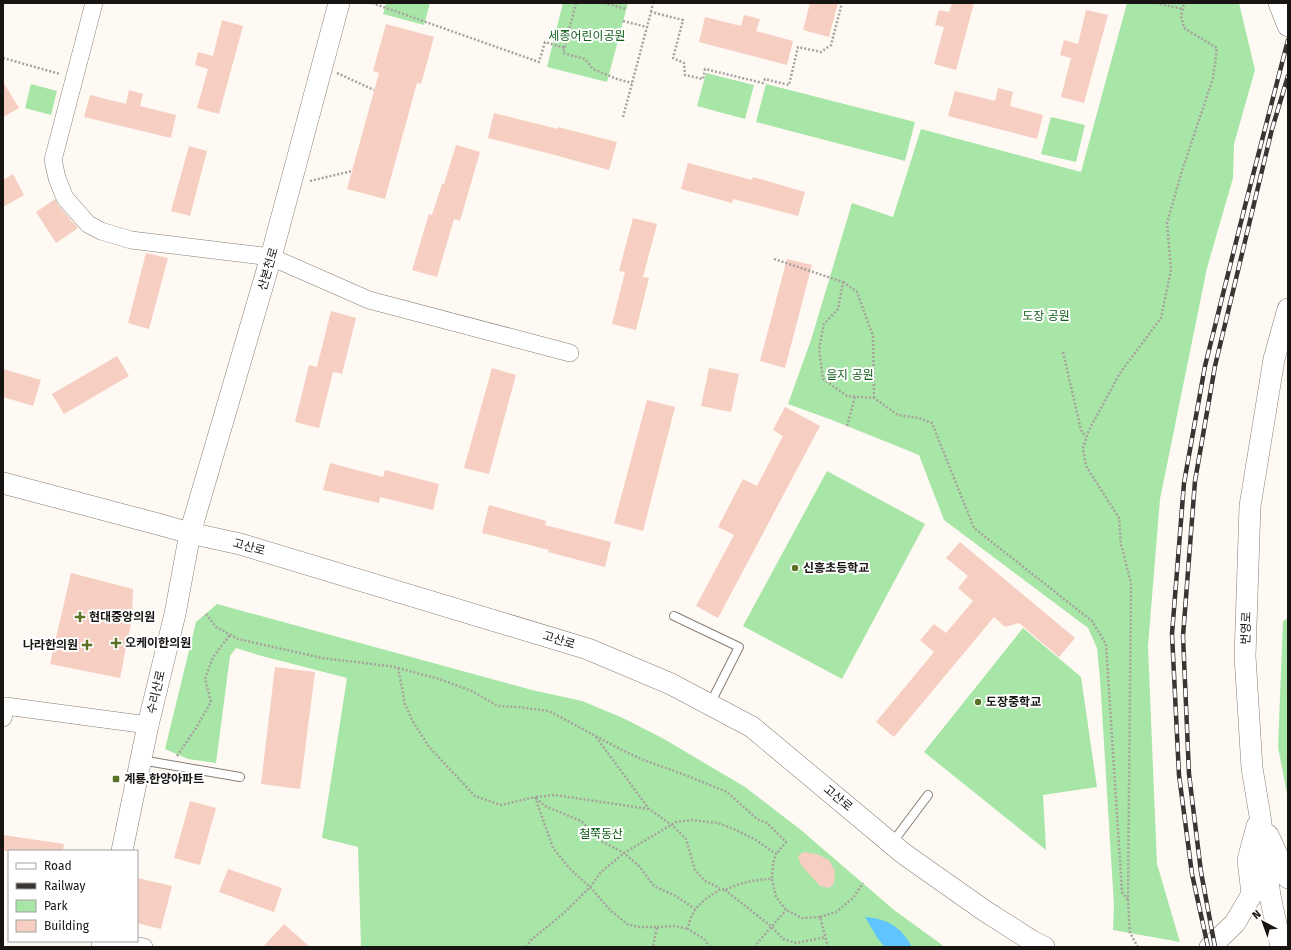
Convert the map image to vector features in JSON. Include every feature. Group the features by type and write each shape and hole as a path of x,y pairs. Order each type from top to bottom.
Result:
{"street":[{"path":"94,3 52,160 65,198 88,224 101,231 131,240 272,257 369,300 570,353"},
{"name":"산본천로","path":"190,534 272,257 339,3"},
{"path":"1279,3 1288,26"},
{"name":"번영로","path":"1281,947 1270,896 1260,816 1252,768 1245,656 1250,506 1274,359 1288,310"},
{"name":"고산로","path":"3,483 190,534 240,544 588,649 671,684 752,727 904,854 985,911 1044,947"},
{"name":"수리산로","path":"122,850 148,725 175,614 190,534"},
{"path":"3,718 6,706 148,725"},
{"path":"1260,816 1288,878"},
{"path":"1210,947 1235,923 1252,894 1248,860 1260,816"},
{"path":"119,942 144,947"}],"lane":[{"path":"674,616 739,647 709,705"},
{"path":"141,760 240,777"},
{"path":"891,843 928,795"}],"path":[{"path":"372,3 539,62 545,42 565,48"},
{"path":"576,3 564,53 585,59 593,69 616,79 632,83"},
{"path":"604,3 626,9"},
{"path":"623,117 653,3"},
{"path":"651,12 682,20 673,58 684,63 685,75 703,79 705,69 763,84 765,79 789,86 798,47 821,52 831,45 842,3"},
{"path":"1156,3 1183,9"},
{"path":"1138,947 1130,933 1128,900 1130,583 1121,544 1119,518 1086,466 1083,448 1089,430 1120,373 1161,318 1171,270 1167,223 1213,78 1218,48 1184,28 1181,16 1184,3"},
{"path":"623,21 647,27"},
{"path":"3,58 74,78"},
{"path":"322,66 374,90"},
{"path":"290,186 352,171"},
{"path":"774,259 843,282 857,292 873,336 874,398"},
{"path":"843,282 838,309 824,324 819,349 823,379 847,396 874,398 898,415 919,418 932,423 974,528 1092,621 1106,644 1122,892 1128,900"},
{"path":"1063,352 1081,430 1086,437"},
{"path":"847,426 855,396"},
{"path":"206,614 216,627 238,639 322,658 398,668 439,679 472,691 498,706 549,711 596,737 642,759 685,774 728,792 757,819 767,823 786,842 776,854 773,864 772,879 776,897 786,910 802,918 820,917 836,912 853,898 863,883"},
{"path":"172,765 211,702 204,679 213,657 230,635"},
{"path":"398,668 405,704 412,720 429,747 475,796 501,805 535,797 555,795 649,809"},
{"path":"596,737 649,809 672,825 686,839 694,870 705,881 725,890 772,927 783,939 796,943 826,937"},
{"path":"535,797 545,806 581,821 601,842 624,853 639,866 654,886 676,896 695,910"},
{"path":"535,797 553,848 571,870 590,887 610,910 627,924 657,927 675,926 688,929 704,939 710,947"},
{"path":"526,947 531,940 564,913 590,887 601,872 624,853 676,822 692,820 718,823 756,840 776,854"},
{"path":"725,890 733,886 759,879 772,879"},
{"path":"688,929 689,919 695,910 706,898 721,889"},
{"path":"754,947 786,910"},
{"path":"820,917 828,947"},
{"path":"653,947 657,927"}],"green space":[{"path":"386,3 430,3 424,25 383,14"},
{"name":"세종어린이공원","path":"563,3 628,3 607,82 547,67"},
{"name":"도장 공원","path":"1127,3 1239,3 1255,70 1234,144 1233,178 1207,268 1160,499 1148,646 1157,864 1180,942 1113,930 1114,905 1100,679 1097,648 1088,628 944,520 919,455 788,404 811,340 852,203 893,217 921,129 1081,172"},
{"path":"706,73 754,85 745,119 697,106"},
{"path":"31,84 57,91 51,115 25,108"},
{"path":"766,84 915,122 905,161 756,122"},
{"path":"1051,117 1085,125 1076,162 1041,154"},
{"path":"827,471 925,524 842,679 743,626"},
{"name":"철쭉동산","path":"217,604 532,690 582,701 623,718 664,739 745,787 801,830 894,910 945,947 361,947 358,847 322,838 347,678 236,648 230,656 216,763 188,759 165,749 196,622"},
{"path":"1288,618 1288,799 1278,747 1283,621"},
{"path":"1023,628 1081,677 1097,787 1043,795 1046,850 924,752"}],"water":[{"path":"865,917 887,922 893,925 903,934 912,947 885,947 878,939"}],"building":[{"path":"810,3 838,3 829,37 803,30"},
{"path":"952,3 974,3 956,70 934,64 944,27 935,25 939,10 949,12"},
{"path":"1086,10 1108,15 1084,103 1061,97 1071,58 1060,55 1064,40 1078,44"},
{"path":"744,15 760,19 756,31 793,41 787,65 699,42 705,17 741,26"},
{"path":"222,20 243,26 219,114 197,108 208,69 195,65 198,52 213,56"},
{"path":"386,24 434,37 421,84 417,83 385,199 347,189 379,73 373,71"},
{"path":"3,82 19,108 3,117"},
{"path":"998,88 1013,92 1010,106 1043,115 1037,139 948,116 955,91 995,101"},
{"path":"129,90 143,94 140,106 176,115 171,138 84,117 90,95 126,104"},
{"path":"494,113 617,142 609,170 488,138"},
{"path":"456,145 480,152 460,221 454,219 437,277 412,270 429,214 432,215 442,184 444,184"},
{"path":"189,146 207,151 190,216 171,211"},
{"path":"688,163 752,180 753,177 805,192 798,216 733,199 732,203 681,189"},
{"path":"13,174 24,195 3,207 3,180"},
{"path":"55,199 58,205 78,228 56,243 36,212"},
{"path":"633,218 657,224 643,277 649,278 636,330 612,324 625,272 619,271"},
{"path":"146,253 168,258 149,329 128,323"},
{"path":"787,259 812,265 785,368 760,361"},
{"path":"331,311 356,318 342,374 333,372 319,428 295,422 309,365 317,367"},
{"path":"117,356 129,376 64,414 52,394"},
{"path":"492,368 516,375 489,474 464,468"},
{"path":"709,368 739,374 731,412 701,406"},
{"path":"3,369 41,380 33,406 3,397"},
{"path":"647,400 675,407 643,531 614,523"},
{"path":"785,407 820,426 718,618 696,606 734,535 718,527 743,479 757,486 783,436 773,430"},
{"path":"330,463 383,477 385,470 439,484 433,510 380,497 379,503 323,490"},
{"path":"489,505 546,521 545,525 611,542 605,567 548,552 549,550 482,533"},
{"path":"960,542 1075,638 1059,657 1019,623 1005,627 994,617 894,737 876,722 934,652 920,640 934,624 946,633 973,601 958,588 968,576 946,558"},
{"path":"71,573 133,589 132,618 120,678 50,664"},
{"path":"275,667 315,672 300,789 261,784"},
{"path":"190,801 216,808 200,865 174,858"},
{"path":"3,835 64,844 63,850 3,851"},
{"path":"804,852 817,854 829,860 835,871 834,884 829,888 820,886 801,865 798,856"},
{"path":"228,869 282,888 274,912 219,892"},
{"path":"138,878 172,886 161,929 138,923"},
{"path":"284,924 310,947 263,947"}],"railway":[{"path":"1208,947 1192,874 1179,775 1172,634 1184,483 1205,366 1288,40"},
{"path":"1215,947 1201,872 1189,774 1183,636 1195,481 1215,366 1272,129 1288,76"}],"place":[{"name":"신흥초등학교","path":"795,568"},
{"name":"현대중앙의원","path":"80,617"},
{"name":"오케이한의원","path":"116,643"},
{"name":"나라한의원","path":"87,645"},
{"name":"도장중학교","path":"978,702"},
{"name":"계룡.한양아파트","path":"116,779"}],"park label":[{"name":"을지 공원","path":"850,375"}]}
